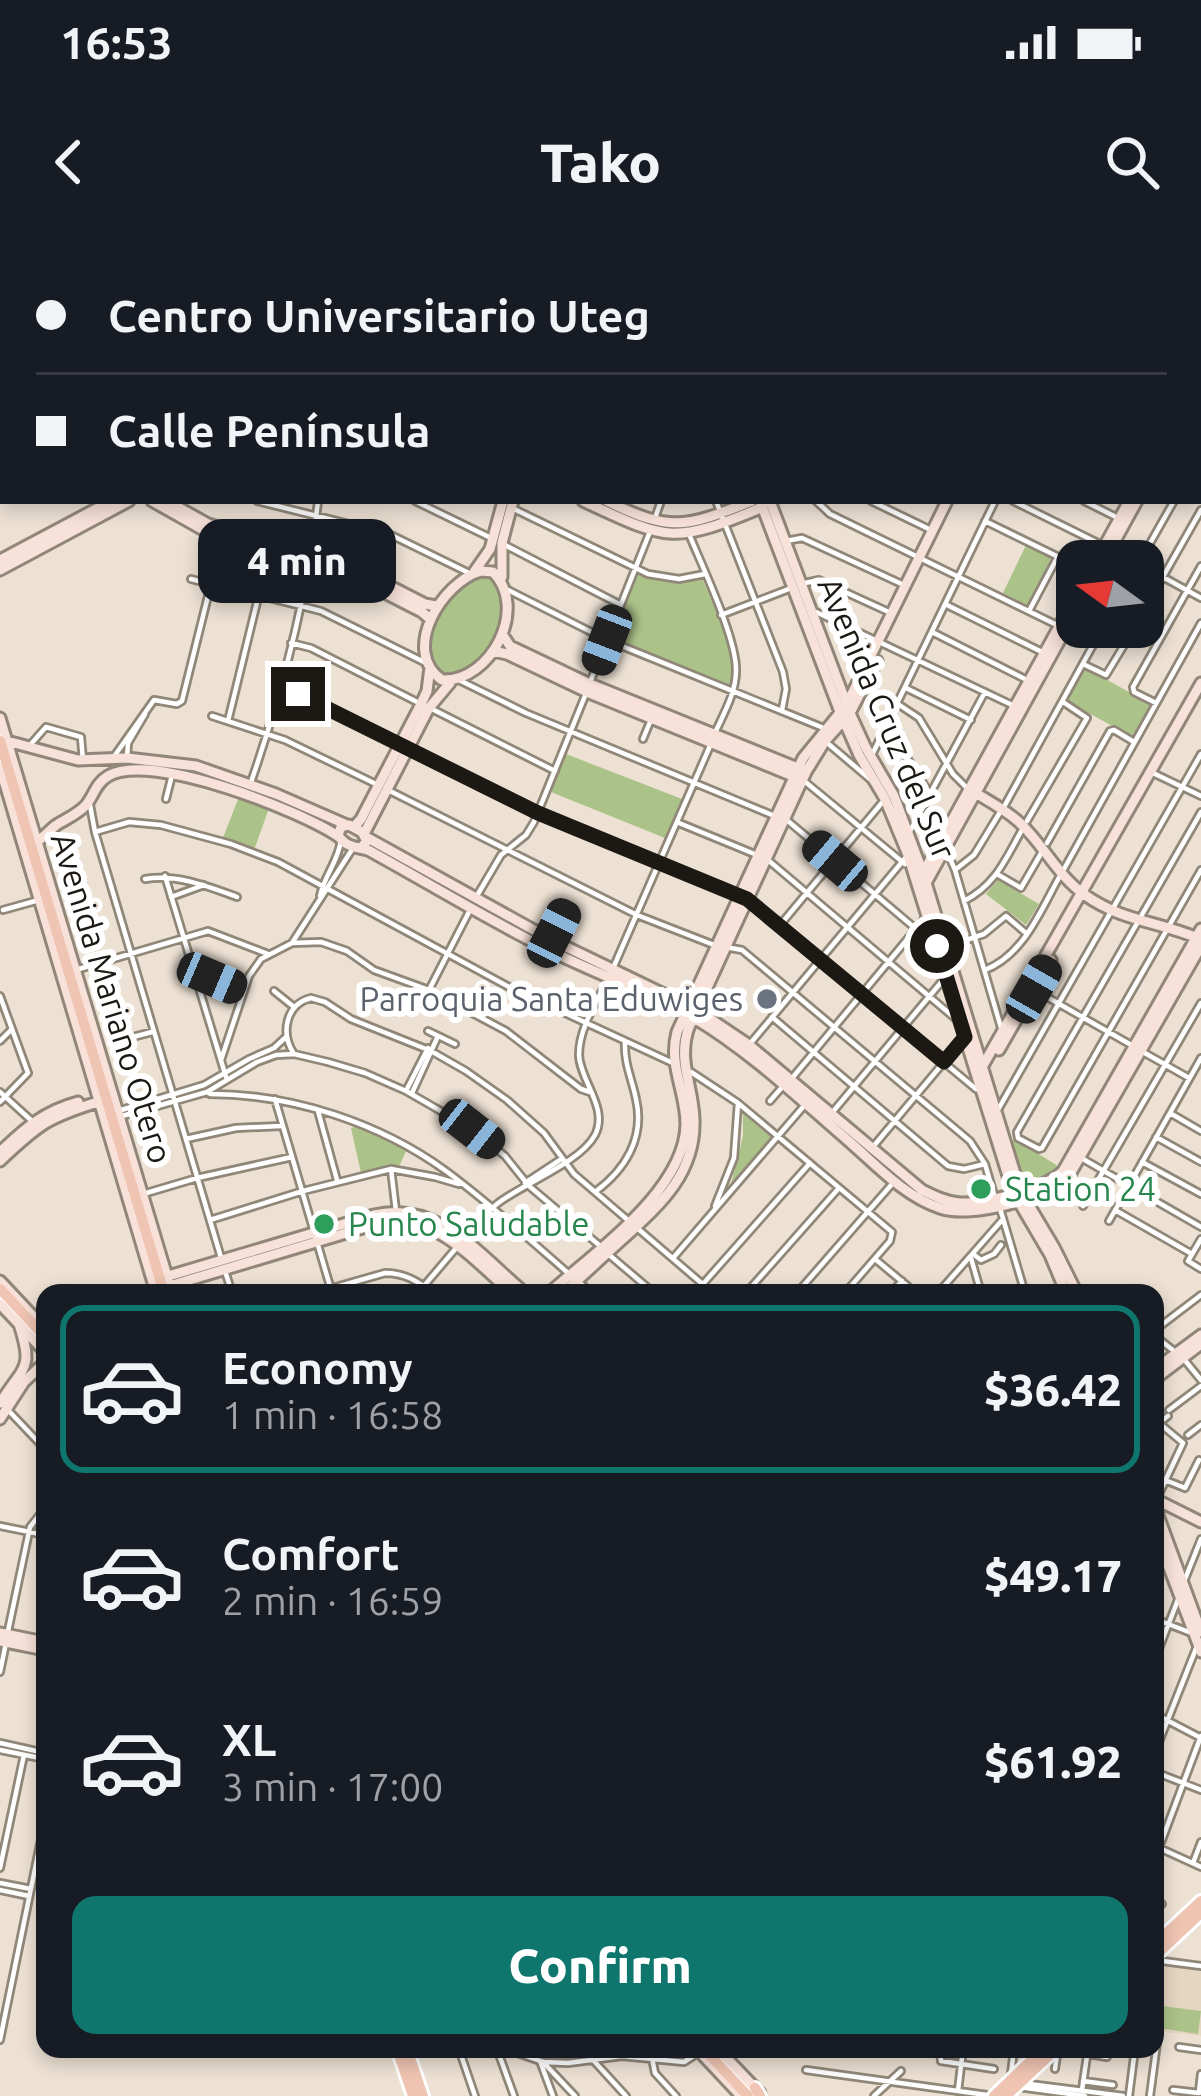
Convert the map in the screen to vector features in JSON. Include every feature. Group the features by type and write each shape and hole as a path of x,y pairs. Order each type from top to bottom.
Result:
{"main road":[{"name":"Avenida Mariano Otero","path":"2,741 161,1284"},
{"path":"95,1060 106,1070"},
{"path":"0,1293 36,1331"},
{"path":"1164,1936 1201,1901"},
{"path":"1164,1949 1201,1913"},
{"path":"401,2058 413,2096"},
{"path":"410,2058 423,2096"},
{"path":"714,2058 750,2095"},
{"path":"1013,2082 1035,2058"},
{"path":"994,2096 1045,2058"}],"street":[{"path":"0,560 105,504"},
{"path":"101,516 109,504"},
{"path":"0,570 123,504"},
{"path":"157,504 207,532 339,560 436,606"},
{"path":"172,504 208,524 312,557 430,619"},
{"path":"270,504 389,534 473,573 493,572 503,585 607,640 782,711 826,735 876,784"},
{"path":"250,785 268,734 312,557 318,504"},
{"path":"421,504 621,605"},
{"path":"425,706 479,666 502,634 507,611 498,541 506,504"},
{"path":"508,504 655,576 674,579 705,574"},
{"path":"591,504 672,536 689,534 760,504"},
{"path":"429,990 494,866 526,836 538,813 660,504"},
{"path":"717,504 785,681 782,711"},
{"name":"Avenida Cruz del Sur","path":"766,504 786,541 845,712 894,796 909,833 960,1023 996,1113 1018,1195 1072,1284"},
{"name":"Avenida Cruz del Sur","path":"766,504 845,712 946,947 1018,1195 1062,1284"},
{"path":"819,504 830,514 1056,625"},
{"path":"877,504 933,531"},
{"path":"563,1284 632,1224 659,1193 680,1154 686,1123 674,1043 809,748 845,712 946,504"},
{"path":"882,643 946,504"},
{"path":"871,758 994,504"},
{"path":"1019,504 1094,540"},
{"path":"1090,504 1119,518"},
{"path":"1112,540 1131,504"},
{"path":"1111,540 1131,504"},
{"path":"1152,540 1172,504"},
{"path":"629,506 652,526 723,518"},
{"path":"1164,575 1201,510"},
{"path":"985,521 1056,555"},
{"path":"426,1284 493,1208 587,1145 597,1131 598,1112 579,1058 586,1024 732,692 736,664 689,534"},
{"path":"786,541 802,538 906,586"},
{"path":"325,887 340,850 340,828 361,819 425,706 430,666 427,645 436,606 454,585 473,573 498,541"},
{"path":"1029,611 1056,560"},
{"path":"1157,703 1132,689 1201,566"},
{"path":"1164,578 1201,598"},
{"path":"191,579 321,611 430,666 438,679 455,680 780,818 916,929"},
{"path":"721,615 818,580 893,614"},
{"path":"127,758 128,743 155,699 182,702 212,584"},
{"path":"228,721 259,596"},
{"path":"945,604 1044,653"},
{"path":"812,610 1019,708"},
{"path":"985,970 1006,959 1028,934 1201,623"},
{"path":"932,632 1030,681"},
{"path":"502,634 510,646 588,688 713,739"},
{"path":"1019,708 1056,636"},
{"path":"920,880 1056,639"},
{"path":"291,644 310,648 555,771"},
{"path":"955,870 974,855 1092,648"},
{"path":"1083,664 1106,675 1122,648"},
{"path":"493,651 800,774 905,858 748,1045"},
{"path":"1154,773 1201,683"},
{"path":"280,688 538,813 743,898 944,1062 981,1079 1201,694"},
{"path":"906,688 971,720"},
{"path":"909,833 985,692"},
{"path":"964,901 982,892 997,874 1087,716 1063,703"},
{"path":"691,1012 786,1083 928,1204 973,1211 1053,1180 1076,1155 1200,936 1113,909 1086,892 1015,814 953,775 919,718 898,704"},
{"path":"107,777 98,770 146,713"},
{"path":"212,716 286,740 637,915 721,947 742,950 970,1141 985,1164 1022,1284"},
{"name":"Avenida Mariano Otero","path":"0,718 2,741"},
{"path":"644,739 652,718"},
{"path":"28,748 47,727 82,737 83,761"},
{"path":"997,874 1020,888 1112,730 1135,743"},
{"path":"885,731 894,737 930,794"},
{"path":"2,741 83,761 127,758 273,805 340,839 362,842 611,974"},
{"path":"996,1113 1201,754"},
{"path":"31,848 78,812 107,777 147,765 196,766 250,785 350,826 362,842"},
{"name":"Avenida Mariano Otero","path":"0,767 76,970 106,1070 106,1097"},
{"path":"1154,773 1201,796"},
{"path":"166,799 172,774"},
{"path":"292,943 347,854 362,842 382,787"},
{"path":"920,880 946,848 971,788"},
{"path":"90,799 94,832"},
{"path":"780,925 885,799"},
{"path":"78,812 87,816 94,832 229,1284"},
{"path":"1201,812 1017,1132 1018,1138 1042,1148 1201,870"},
{"path":"94,832 136,822 173,827 278,862 511,988 679,1066 738,1103 892,1235 853,1284"},
{"path":"677,823 762,857 960,1023"},
{"name":"Avenida Mariano Otero","path":"31,848 39,900 106,1097"},
{"path":"946,848 1005,1033"},
{"path":"145,879 165,876 237,897"},
{"path":"165,876 226,1077"},
{"path":"171,896 204,885"},
{"path":"3,910 39,900"},
{"path":"474,903 549,950 691,1012 748,1045 786,1083"},
{"path":"550,939 565,910"},
{"path":"770,1101 928,915"},
{"path":"946,947 993,929 1006,916 1028,934"},
{"path":"76,970 211,931 268,954"},
{"path":"221,1060 254,968 268,954 292,943 316,942 347,950 374,970 429,990 506,1031 590,1092"},
{"path":"831,1114 946,976"},
{"path":"196,980 210,977 244,991"},
{"path":"1031,988 1189,1078"},
{"path":"274,991 294,1007"},
{"path":"0,996 28,1075 0,1102"},
{"path":"111,1116 206,1089 280,1045 294,1007 305,998 317,999 351,1019 430,1049 507,1100 538,1127 574,1174 702,1284"},
{"path":"1083,1206 1201,1004"},
{"path":"772,1017 952,1168 985,1164"},
{"path":"0,1041 12,1029"},
{"path":"128,1038 154,1031"},
{"path":"428,1031 455,1044"},
{"path":"409,1092 438,1036"},
{"path":"286,1037 294,1054"},
{"path":"872,1148 965,1037"},
{"path":"595,1192 622,1169 637,1134 637,1103 625,1067 625,1042"},
{"path":"280,1045 282,1054"},
{"path":"226,1077 257,1062 294,1054 364,1072 409,1092 495,1147 526,1185 644,1284"},
{"path":"1109,1221 1201,1058"},
{"path":"206,1089 210,1094 275,1099 374,1130 442,1168 581,1284"},
{"path":"4,1094 34,1124"},
{"path":"0,1156 34,1124 106,1097"},
{"path":"275,1099 329,1284"},
{"path":"808,1101 872,1148 898,1177"},
{"path":"672,1258 808,1101"},
{"path":"713,1211 734,1159 738,1103"},
{"path":"317,1111 337,1182"},
{"path":"1169,1113 1201,1131"},
{"name":"Avenida Mariano Otero","path":"111,1116 161,1284"},
{"path":"186,1139 236,1128 283,1126"},
{"path":"1156,1136 1201,1162"},
{"path":"1076,1155 1201,1227"},
{"path":"142,1194 292,1157"},
{"path":"1142,1162 1201,1194"},
{"path":"704,1284 810,1163"},
{"path":"210,1220 391,1169 461,1185"},
{"path":"391,1169 396,1211"},
{"name":"Avenida Mariano Otero","path":"132,1173 142,1194 161,1284"},
{"path":"804,1284 898,1177"},
{"path":"754,1284 839,1188"},
{"path":"1115,1210 1192,1254"},
{"path":"170,1284 396,1211 433,1219 502,1284"},
{"path":"946,1284 1004,1219"},
{"path":"316,1237 408,1220 460,1244 513,1284"},
{"path":"1201,1239 1188,1261 1201,1269"},
{"path":"972,1255 985,1259 1001,1245"},
{"path":"972,1255 979,1284"},
{"path":"875,1259 906,1284"},
{"path":"352,1284 385,1273 421,1284"},
{"path":"569,1284 573,1277"},
{"path":"899,1284 902,1281"},
{"path":"0,1293 27,1348 27,1362 2,1403 0,1419"},
{"path":"1164,1325 1201,1294"},
{"path":"19,1324 36,1335"},
{"path":"1164,1364 1201,1340"},
{"path":"1164,1341 1201,1383 1164,1417"},
{"path":"1164,1370 1180,1355"},
{"path":"2,1403 36,1371"},
{"path":"2,1403 36,1439"},
{"path":"1188,1435 1201,1425"},
{"path":"1164,1430 1183,1443 1164,1484"},
{"path":"1166,1480 1184,1488 1198,1460"},
{"path":"1164,1502 1201,1519"},
{"path":"0,1672 3,1638 36,1518"},
{"path":"0,1526 36,1533"},
{"path":"1164,1527 1198,1640 1164,1730"},
{"path":"1164,1635 1201,1539"},
{"path":"1164,1553 1181,1590"},
{"path":"1164,1622 1198,1640"},
{"path":"3,1638 36,1644"},
{"path":"1164,1718 1201,1737 1164,1829"},
{"path":"0,1747 36,1754"},
{"path":"0,1747 36,1755"},
{"path":"0,1868 24,1754"},
{"path":"1164,1776 1201,1790"},
{"path":"1193,1863 1201,1842"},
{"path":"1164,1849 1201,1867"},
{"path":"0,2040 36,1863"},
{"path":"0,1886 30,1892"},
{"path":"1164,1960 1201,1966"},
{"path":"1179,2047 1201,2050"},
{"path":"462,2058 475,2096"},
{"path":"500,2058 514,2096"},
{"path":"534,2058 568,2063 611,2058"},
{"path":"676,2096 656,2073 652,2058 687,2062 693,2058"},
{"path":"940,2058 994,2069"},
{"path":"958,2090 962,2058"},
{"path":"1055,2069 1056,2058"},
{"path":"1082,2094 1087,2058"},
{"path":"1013,2082 1126,2096 1133,2058"},
{"path":"1150,2096 1155,2058"},
{"path":"542,2061 553,2096"},
{"path":"542,2061 574,2096"},
{"path":"594,2061 626,2096"},
{"path":"806,2070 994,2096"},
{"path":"876,2095 901,2071"},
{"path":"1173,2090 1198,2095 1201,2074"},
{"path":"1083,2081 1113,2085"}],"shaded area":[{"path":"1164,1964 1201,1970 1201,2036 1164,2032"}],"green space":[{"path":"1026,545 1051,558 1028,606 1003,593"},
{"path":"637,572 670,582 702,578 729,646 731,688 610,638"},
{"path":"477,574 495,576 504,603 503,620 490,651 463,674 439,676 429,656 431,630 443,601"},
{"path":"1086,668 1152,705 1134,738 1067,701"},
{"path":"566,754 682,799 665,838 551,792"},
{"path":"239,797 269,808 253,853 222,840"},
{"path":"998,880 1039,904 1026,925 986,894"},
{"path":"743,1113 772,1138 731,1184 743,1136"},
{"path":"358,1126 406,1151 398,1169 361,1173 351,1128"},
{"path":"1015,1139 1061,1168 1038,1181 1019,1171 1010,1142"},
{"path":"1164,2006 1201,2011 1198,2034 1164,2029"}],"place":[{"name":"Parroquia Santa Eduwiges","path":"767,999"},
{"name":"Station 24","path":"981,1189"},
{"name":"Punto Saludable","path":"324,1224"}],"route":[{"path":"298,694 538,813 747,899 944,1062 965,1037 937,946"}]}
